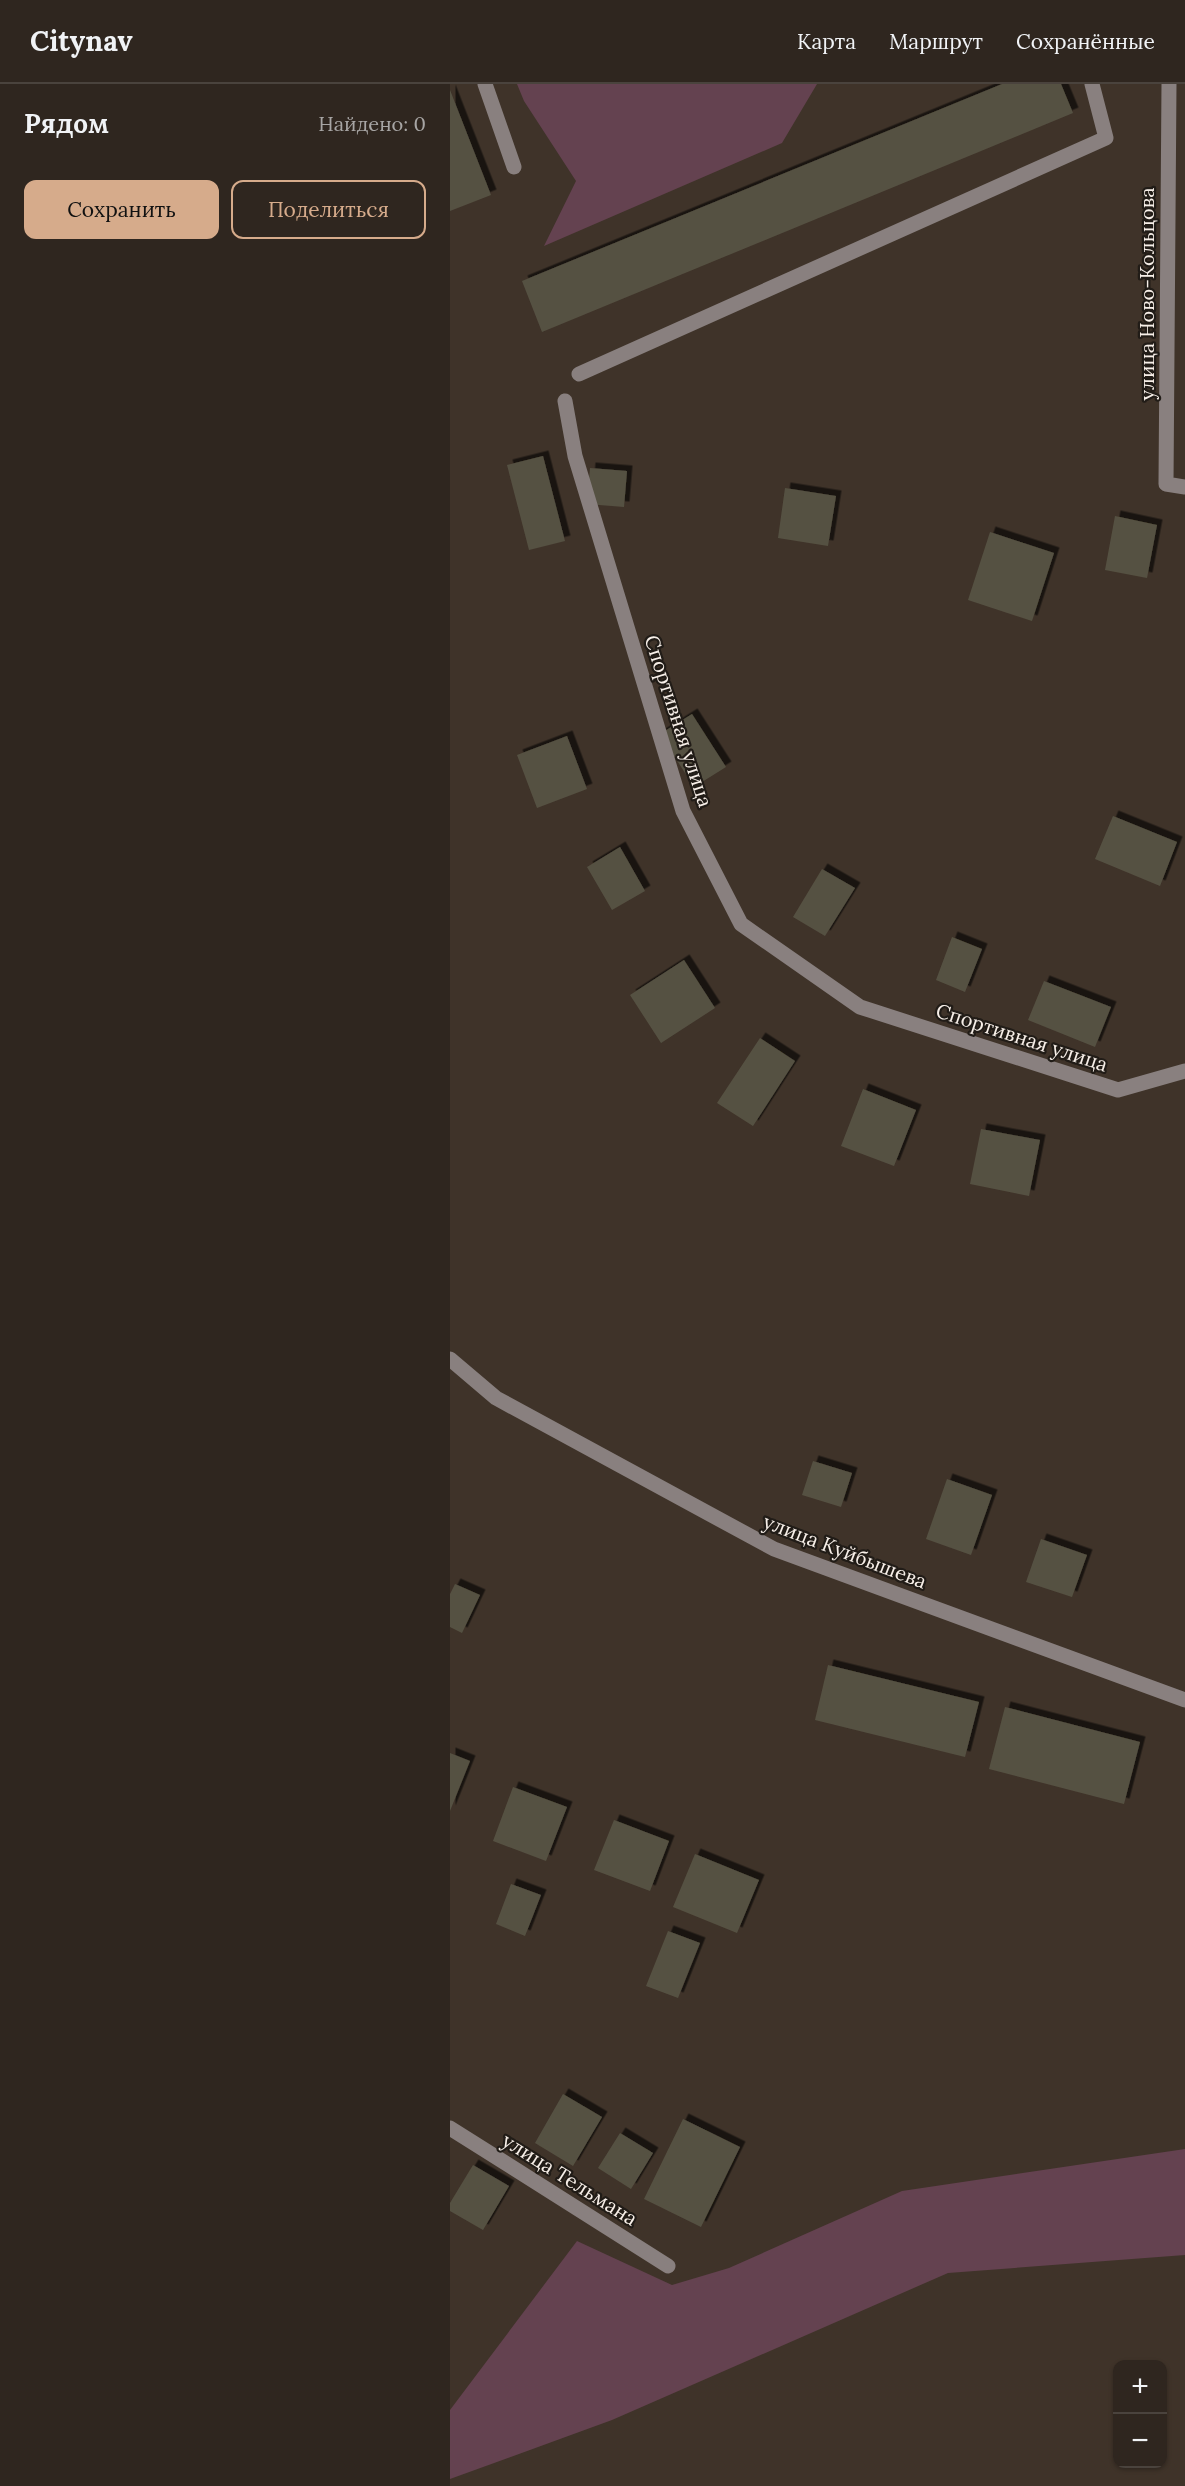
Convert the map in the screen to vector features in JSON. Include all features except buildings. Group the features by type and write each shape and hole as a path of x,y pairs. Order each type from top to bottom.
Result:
{"street":[{"path":"485,84 514,167"},
{"path":"579,374 1106,138 1092,84"},
{"name":"улица Ново-Кольцова","path":"1169,84 1166,484 1185,487"},
{"name":"Спортивная улица","path":"565,401 576,456 683,811 741,924 860,1007 1118,1090 1185,1071"},
{"name":"улица Куйбышева","path":"450,1359 496,1398 774,1550 1185,1700"},
{"name":"улица Тельмана","path":"450,2128 668,2266"}],"shaded area":[{"path":"517,84 817,84 782,143 544,246 576,181 524,101"},
{"path":"1185,2149 1185,2255 948,2273 612,2420 450,2479 450,2410 577,2241 672,2285 729,2268 902,2191"}]}
